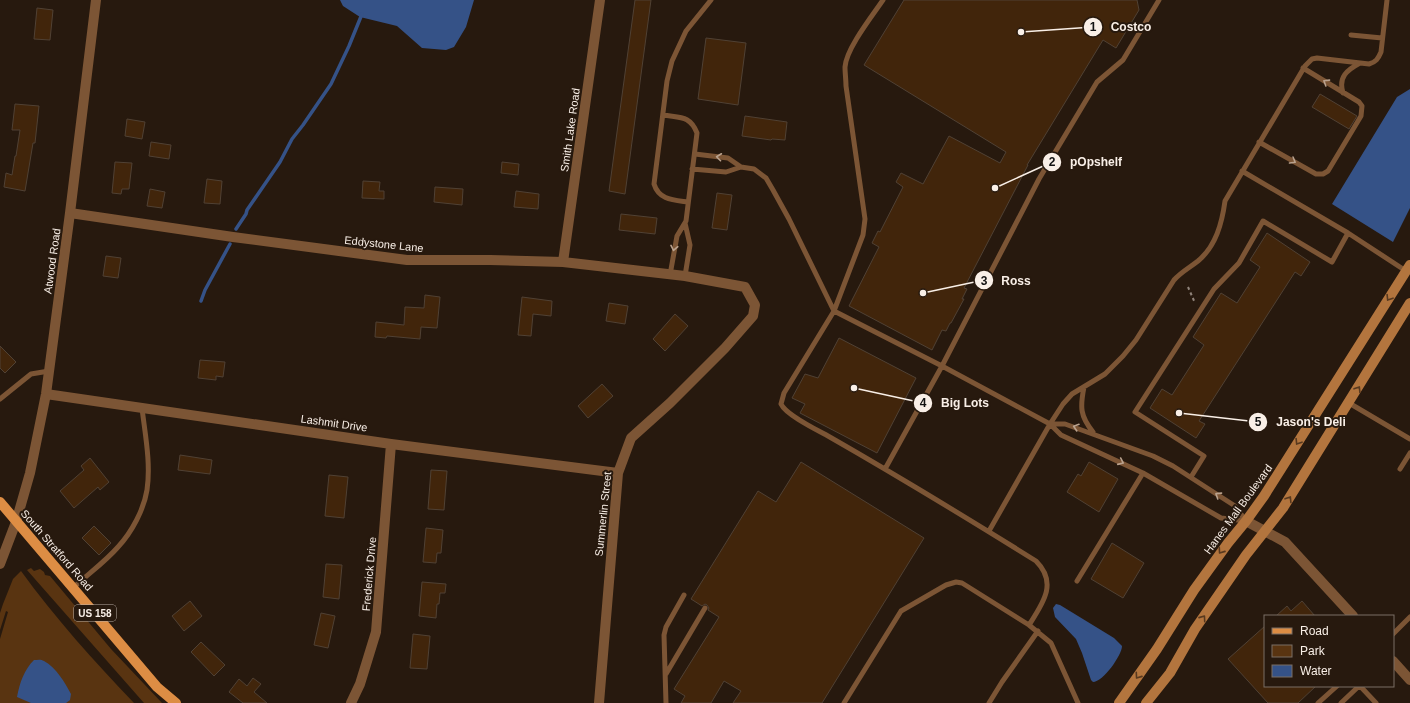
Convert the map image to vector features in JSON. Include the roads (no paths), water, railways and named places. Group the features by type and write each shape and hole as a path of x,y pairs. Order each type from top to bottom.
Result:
{"main road":[{"name":"Hanes Mall Boulevard","path":"1119,703 1157,649 1198,584 1264,496 1408,268"},
{"path":"1146,703 1170,673 1195,629 1237,568 1283,508 1410,303"},
{"name":"South Stratford Road","path":"0,502 157,687 176,703"}],"street":[{"name":"Atwood Road","path":"0,564 16,522 30,473 46,394 96,0"},
{"name":"Smith Lake Road","path":"563,262 600,0"},
{"name":"Eddystone Lane","path":"70,213 233,237 407,260 563,262 685,276 745,287"},
{"name":"Summerlin Street","path":"599,703 618,473 631,438 670,403 725,348 753,316 755,305 745,287"},
{"name":"Lashmit Drive","path":"46,394 391,444 618,473"},
{"name":"Frederick Drive","path":"351,703 360,684 376,632 391,444"},
{"path":"1246,521 1285,542 1352,615"},
{"path":"1394,662 1410,680"}],"lane":[{"path":"688,202 670,200 656,191 654,184 667,81 672,61 686,31 711,0"},
{"path":"883,0 853,47 848,56 845,67 846,86 865,219 863,235 834,311 784,394 781,404 785,410 800,420 989,531 1036,561 1042,567 1046,576 1047,585 1044,603 1029,625"},
{"path":"885,469 942,366 1039,179 1097,82 1123,60 1159,0"},
{"path":"989,531 1063,404 1072,394 1105,374 1123,356 1136,340 1174,280 1181,272 1198,261 1208,250 1216,238 1222,219 1225,201 1303,68 1308,62 1317,58 1360,63 1374,63 1378,58 1387,0"},
{"path":"1351,35 1382,38"},
{"path":"1343,93 1341,87 1344,76 1348,70 1360,63"},
{"path":"1259,142 1316,174 1323,174 1328,170 1361,116 1362,106 1359,102 1303,68"},
{"path":"663,115 687,119 694,124 698,132 685,223 690,245 685,276"},
{"path":"694,154 728,158 741,167 754,169 766,178 834,311 942,366 1050,424 1061,435 1143,473 1221,518 1246,521"},
{"path":"692,169 726,172 741,167"},
{"path":"1242,171 1408,268"},
{"path":"1191,477 1204,456 1135,412 1214,289 1239,262 1263,220 1332,262 1348,233"},
{"path":"670,275 677,236 685,223"},
{"path":"0,399 31,374 49,371"},
{"path":"1084,387 1081,401 1082,412 1086,424 1094,433"},
{"path":"1349,403 1410,439"},
{"path":"73,588 119,546 132,528 141,509 146,491 148,471 142,408"},
{"path":"1050,424 1065,424 1094,433 1153,456 1191,477 1235,506 1246,521"},
{"path":"1400,469 1410,453"},
{"path":"1077,581 1143,473"},
{"path":"844,703 901,611 946,585 956,582 962,583 1029,625 1051,643 1078,703"},
{"path":"666,703 664,635 666,627 684,594"},
{"path":"666,675 705,608"},
{"path":"1394,633 1410,617"},
{"path":"990,703 1002,682 1038,631"},
{"path":"1318,703 1336,687"},
{"path":"1341,703 1359,687"},
{"path":"1361,687 1376,703"}],"water":[{"path":"340,0 474,0 466,27 454,47 446,50 422,48 397,26 360,17 343,6"},
{"path":"1410,89 1410,208 1393,242 1332,204 1397,97"},
{"path":"1056,604 1114,638 1122,646 1119,655 1107,673 1097,681 1093,682 1091,680 1076,639 1055,617 1053,608"},
{"path":"34,660 43,660 56,671 71,694 70,700 66,703 31,703 17,697 23,677"}],"waterway":[{"path":"236,229 247,210 280,162 292,139 331,84 362,14"},
{"path":"201,301 205,290 230,244"}],"place":[{"name":"Costco","path":"1021,32"},
{"name":"pOpshelf","path":"995,188"},
{"name":"Ross","path":"923,293"},
{"name":"Big Lots","path":"854,388"},
{"name":"Jason's Deli","path":"1179,413"}]}
